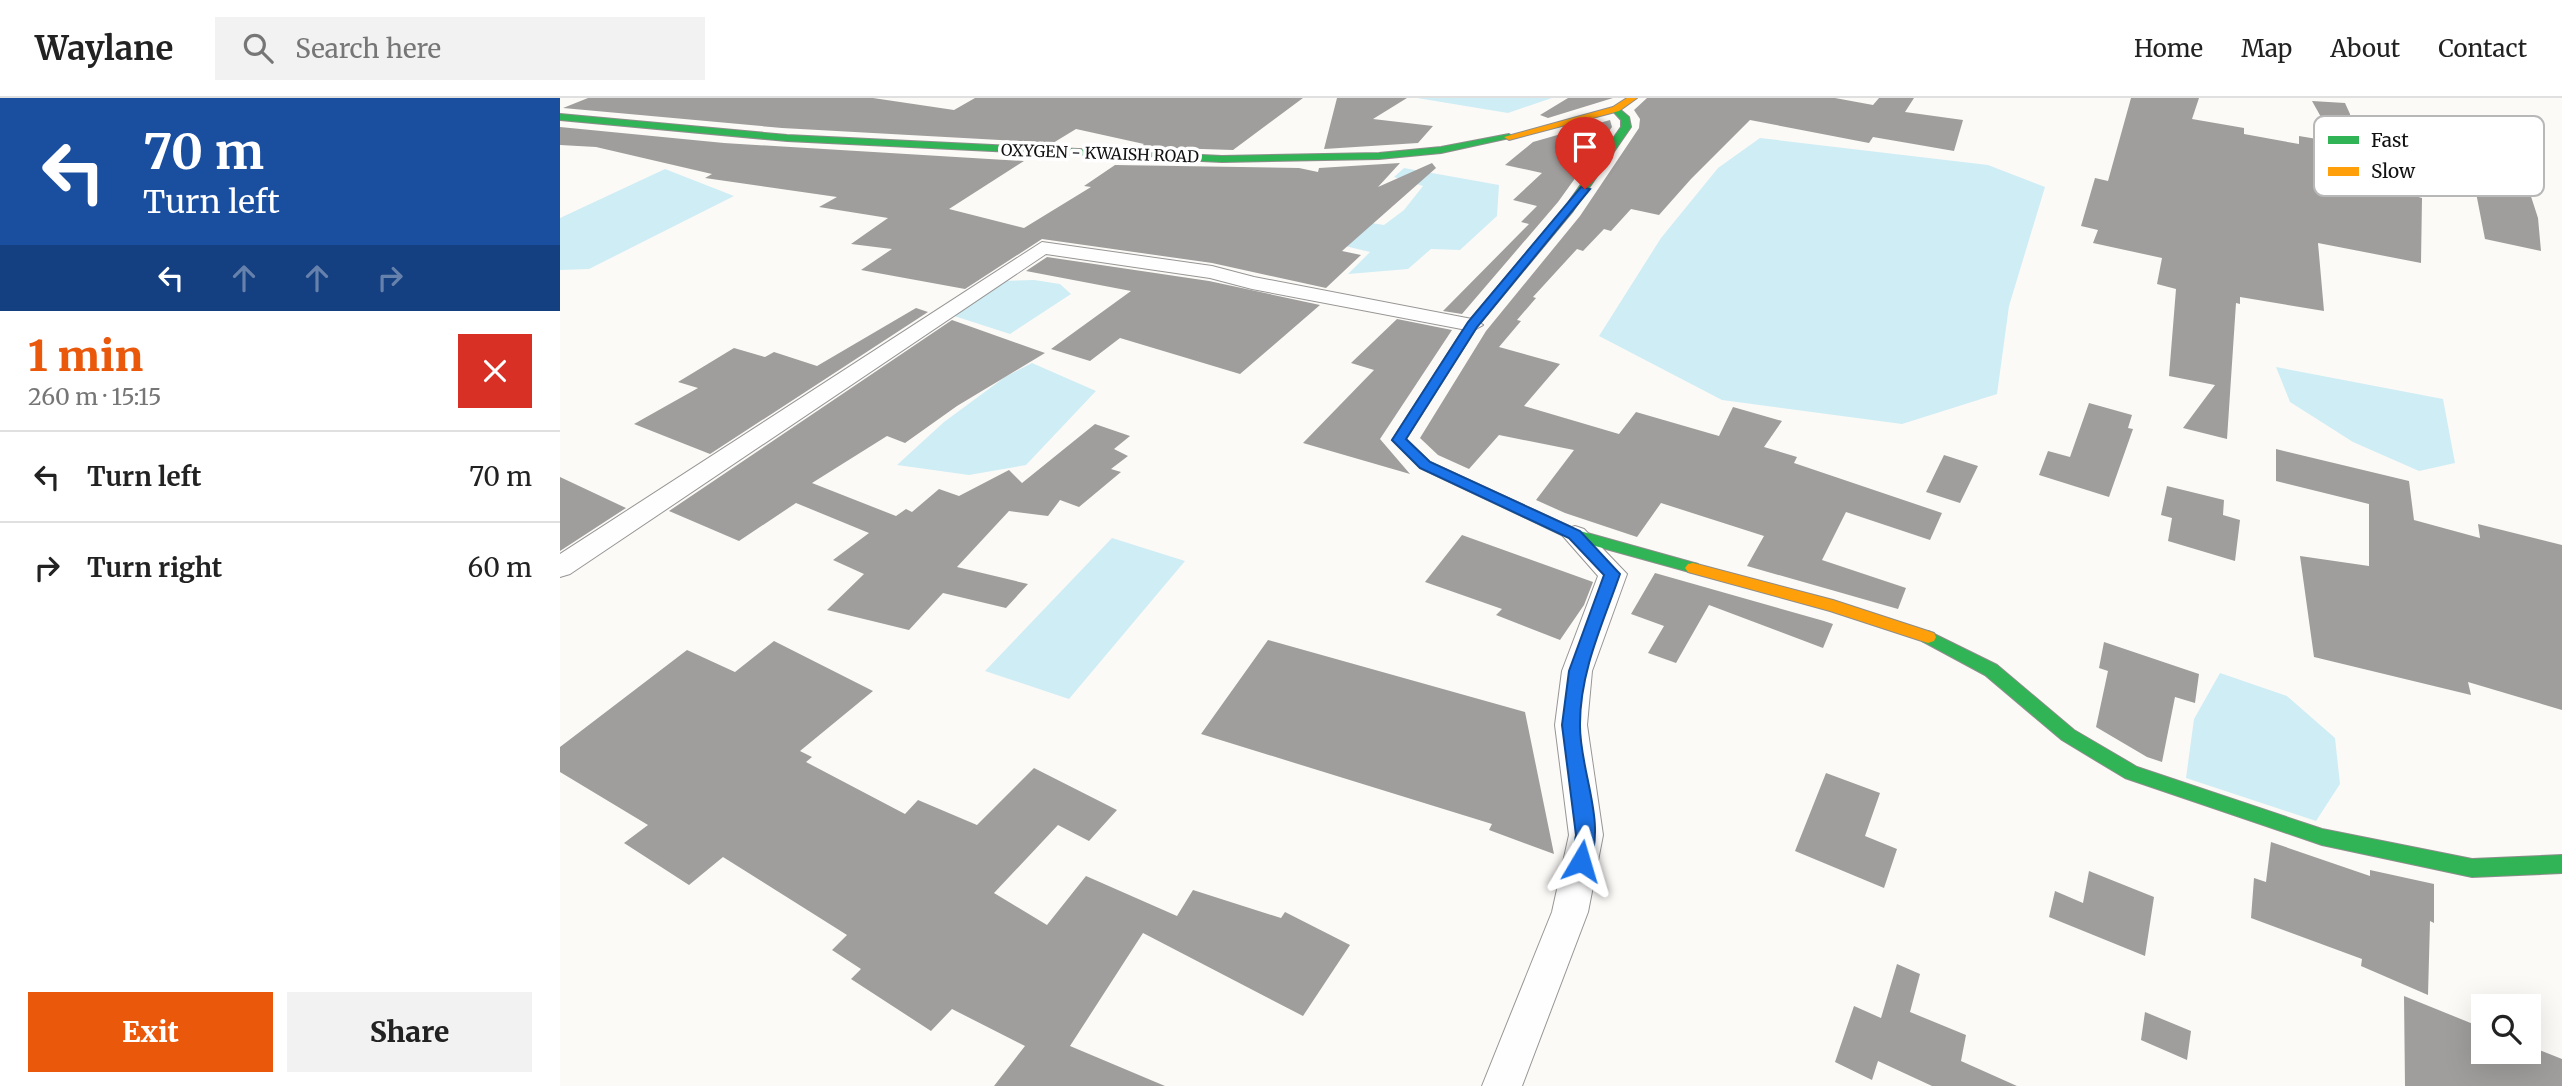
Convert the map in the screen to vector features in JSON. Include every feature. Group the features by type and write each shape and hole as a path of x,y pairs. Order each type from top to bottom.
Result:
{"main road":[{"name":"OXYGEN - KWAISH ROAD","path":"560,106 646,120 768,130 1177,147 1316,148 1412,144 1496,133 1549,122 1633,98"},
{"name":"OXYGEN - KWAISH ROAD","path":"560,117 674,131 804,140 1157,157 1314,158 1432,151 1540,131 1611,103"},
{"path":"1611,103 1626,120 1626,127 1600,168 1472,325 1399,440 1425,465 1575,535 1833,606 1932,638 1991,670 2068,735 2131,773 2322,837 2472,868 2562,864"}],"street":[{"path":"560,568 1042,247 1212,272 1252,283 1472,325"},
{"path":"1502,1086 1570,912 1586,835 1571,725 1577,671 1612,574 1575,535"}],"water":[{"path":"1417,98 1552,98 1508,113"},
{"path":"1760,138 1988,165 2045,187 2009,306 1997,394 1902,424 1722,400 1599,336 1661,238 1718,168"},
{"path":"1404,168 1499,185 1497,216 1460,250 1431,249 1408,269 1348,274 1370,252 1291,233 1311,213 1384,225 1404,210 1423,186 1394,177"},
{"path":"665,169 734,196 589,269 560,270 560,218"},
{"path":"1034,280 1060,284 1071,294 1010,334 948,314 999,281"},
{"path":"1032,363 1096,391 1026,465 969,475 897,465 944,422 1005,377"},
{"path":"2276,367 2443,399 2455,463 2419,471 2353,442 2290,402"},
{"path":"1112,538 1185,561 1069,699 985,671"},
{"path":"2220,673 2287,696 2335,738 2340,784 2316,821 2186,778 2194,719"}],"building":[{"path":"588,98 873,98 954,110 975,98 1303,98 1233,150 1140,147 1144,144 1076,129 1053,143 782,128 563,108"},
{"path":"1337,98 1407,98 1373,119 1433,126 1418,143 1324,149"},
{"path":"1568,98 1613,98 1548,118 1540,115"},
{"path":"1647,98 1835,98 1873,105 1879,98 1914,98 1905,112 1963,120 1954,151 1873,137 1869,143 1750,120 1659,215 1631,209 1611,231 1604,229 1583,251 1577,249 1533,297 1536,298 1517,320 1521,321 1499,347 1560,364 1524,406 1619,434 1636,412 1719,436 1733,407 1782,421 1764,447 1797,457 1794,463 1942,513 1930,540 1846,512 1822,560 1906,588 1898,609 1747,566 1764,536 1661,503 1637,537 1565,513 1536,500 1574,450 1499,435 1469,469 1438,455 1420,438 1486,331 1580,216 1639,128 1640,119 1634,110"},
{"path":"2131,98 2199,98 2192,119 2244,128 2244,134 2299,144 2299,136 2314,138 2314,196 2422,198 2421,263 2318,243 2324,311 2240,297 2240,304 2236,303 2227,439 2183,428 2215,385 2169,376 2176,289 2157,284 2162,258 2093,243 2098,230 2081,226 2095,178 2108,181"},
{"path":"2312,101 2345,103 2350,114 2320,116"},
{"path":"1610,120 1612,127 1558,202 1462,314 1443,311 1529,224 1521,222 1537,206 1513,200 1542,173 1505,165 1533,142"},
{"path":"560,127 724,143 1024,161 949,209 1024,228 1091,187 1084,186 1115,165 1299,168 1318,172 1319,168 1400,163 1378,187 1432,163 1436,168 1342,251 1361,255 1326,288 1212,263 1042,239 965,289 861,270 892,249 851,244 888,218 819,207 837,197 705,178 712,174 596,147 560,145"},
{"path":"2477,196 2531,196 2538,218 2541,251 2485,239"},
{"path":"1047,257 1209,281 1320,305 1240,374 1120,338 1090,361 1051,349 1131,291 1026,271"},
{"path":"916,308 928,312 710,454 634,424 698,388 678,382 734,348 765,357 774,352 817,366"},
{"path":"1397,319 1452,330 1380,439 1410,474 1303,443 1374,370 1351,363"},
{"path":"952,320 1045,353 957,406 905,443 887,436 812,483 896,516 906,509 912,512 939,489 959,496 1009,470 1022,483 1095,424 1130,436 1114,449 1128,456 1111,469 1121,472 1079,507 1060,500 1048,516 1009,511 957,567 1028,584 1006,608 943,593 909,630 827,610 864,574 833,560 869,533 796,503 739,541 669,511"},
{"path":"2089,403 2132,415 2128,428 2133,429 2109,497 2039,475 2048,451 2070,457"},
{"path":"2276,449 2409,481 2414,520 2480,538 2478,524 2562,545 2562,710 2468,682 2471,695 2314,657 2300,556 2369,566 2369,504 2276,481"},
{"path":"1944,455 1978,466 1960,503 1926,492"},
{"path":"560,477 626,508 560,551"},
{"path":"2167,486 2224,500 2223,515 2240,520 2235,561 2168,541 2172,518 2161,515"},
{"path":"1462,535 1593,582 1584,605 1560,640 1496,615 1502,609 1425,582"},
{"path":"1655,573 1833,624 1823,648 1709,605 1676,663 1648,653 1664,626 1631,614"},
{"path":"1268,640 1525,712 1554,854 1489,830 1492,824 1201,734"},
{"path":"774,641 873,691 800,751 812,757 806,762 905,814 918,800 977,825 1034,768 1117,810 1089,841 1058,825 994,893 1047,925 1086,876 1177,916 1193,890 1281,918 1285,912 1350,945 1303,1016 1143,933 1070,1046 1165,1086 994,1086 1025,1046 952,1009 931,1031 851,979 861,969 832,950 847,935 723,857 689,885 624,843 648,825 560,772 560,747 687,650 735,672"},
{"path":"2104,642 2199,674 2195,703 2175,697 2162,762 2147,757 2096,727 2108,671 2099,668"},
{"path":"1826,773 1880,793 1865,836 1897,849 1884,888 1795,851"},
{"path":"2271,842 2370,876 2370,870 2434,884 2434,923 2430,921 2428,995 2361,966 2362,959 2251,918 2254,878 2266,882"},
{"path":"2089,871 2154,897 2145,956 2049,917 2055,891 2083,903"},
{"path":"1897,964 1920,974 1910,1012 1966,1035 1961,1061 2017,1086 1932,1086 1878,1061 1872,1080 1835,1062 1854,1006 1881,1018"},
{"path":"2404,996 2471,1023 2471,1064 2541,1064 2541,1051 2562,1059 2562,1086 2405,1086"},
{"path":"2145,1012 2191,1031 2187,1060 2141,1040"}],"traffic: fast":[{"path":"1616,109 1626,119 1626,127 1569,209 1472,325 1399,440 1425,465 1575,535 1693,568"},
{"path":"560,117 787,138 1222,159 1379,156 1441,150 1509,137"},
{"path":"1928,637 1991,670 2068,735 2131,773 2322,837 2472,868 2562,864"}],"traffic: slow":[{"path":"1509,137 1616,109 1633,98"},
{"path":"1693,568 1833,606 1928,637"}],"route":[{"path":"1581,861 1586,835 1571,725 1577,671 1612,574 1575,535 1425,465 1399,440 1472,325 1585,189"}]}
